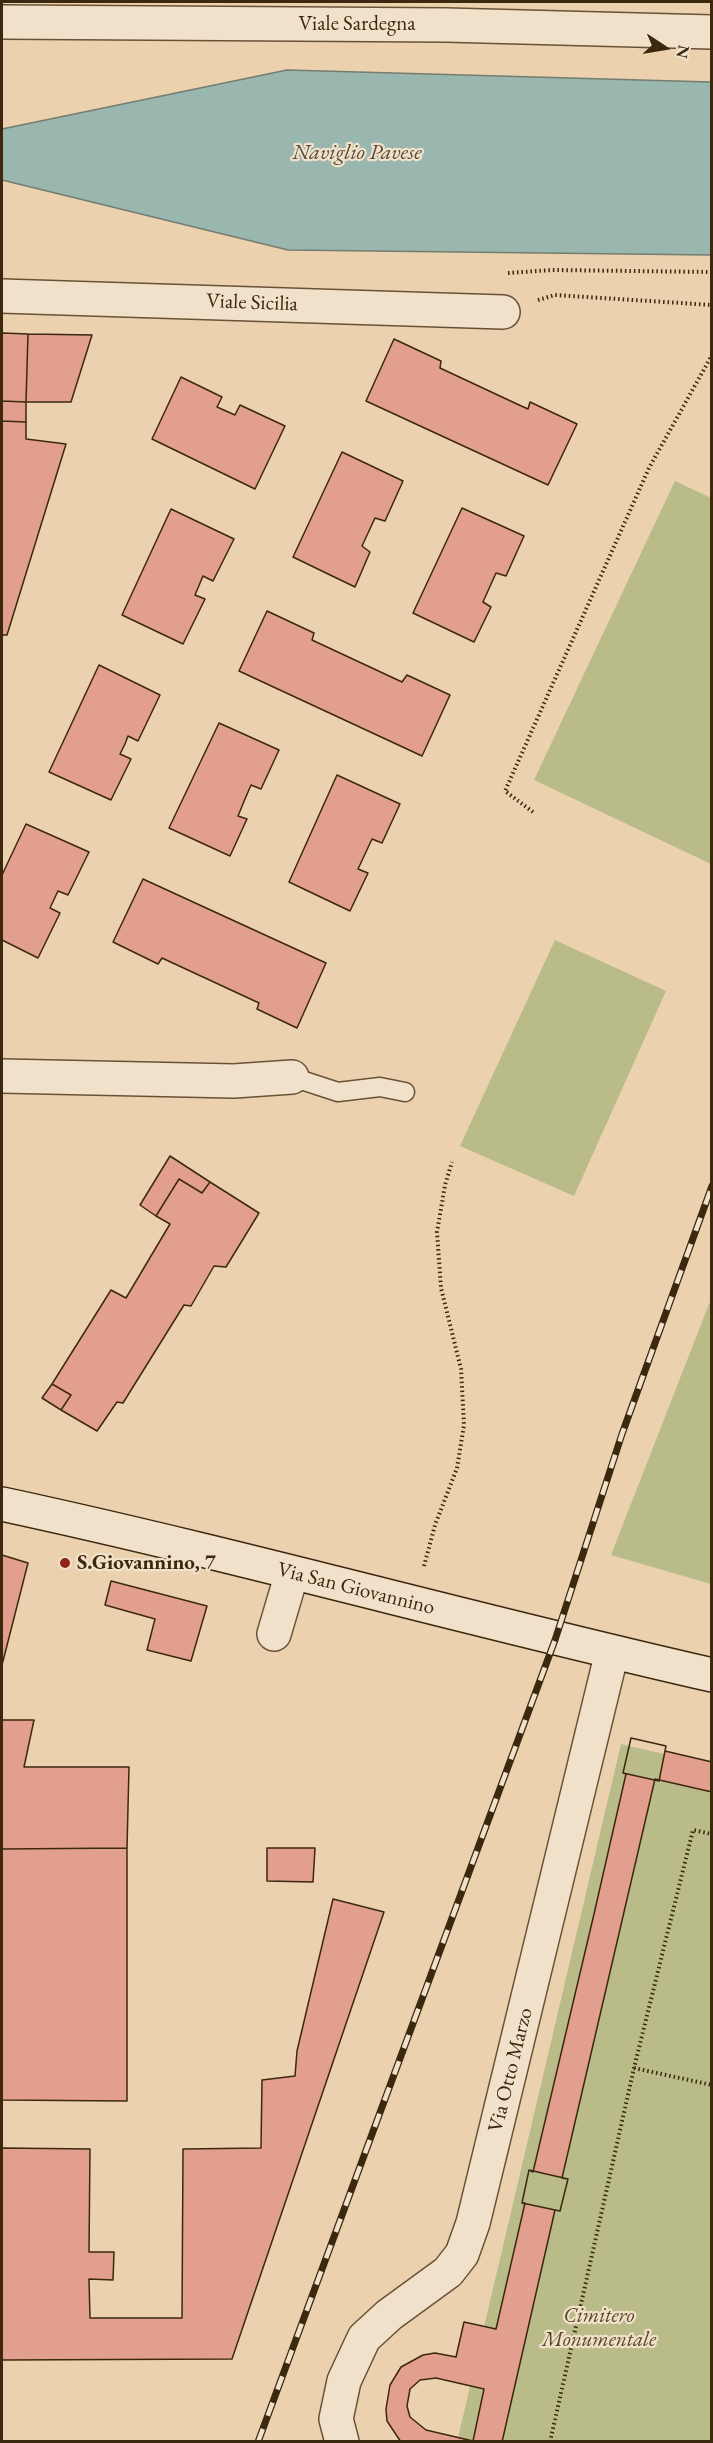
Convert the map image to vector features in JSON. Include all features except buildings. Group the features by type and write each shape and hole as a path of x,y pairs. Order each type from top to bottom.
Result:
{"street":[{"name":"Viale Sardegna","path":"2,22 452,13 711,32"},
{"name":"Viale Sicilia","path":"2,296 503,312"},
{"path":"2,1076 234,1081 292,1077"},
{"name":"Via San Giovannino","path":"2,1504 116,1528 414,1604 711,1675"},
{"path":"274,1634 292,1573"},
{"name":"Via Otto Marzo","path":"342,2442 336,2419 342,2390 364,2338 389,2315 448,2272 462,2254 473,2223 612,1652"}],"lane":[{"path":"292,1077 338,1092 380,1087 405,1092"}],"path":[{"path":"503,312 555,295 711,305"},
{"path":"533,812 505,791 649,468 711,355"},
{"path":"414,1604 435,1525 457,1468 464,1425 461,1369 441,1288 437,1232 445,1185 452,1162"},
{"path":"550,2442 634,2068 693,1830 711,1834"},
{"path":"634,2068 711,2085"}],"green space":[{"path":"675,481 711,498 711,864 534,780"},
{"path":"555,940 666,991 574,1196 460,1146"},
{"path":"711,1299 711,1584 611,1555"},
{"name":"Cimitero Monumentale","path":"621,1744 711,1765 711,2441 457,2442"}],"water":[{"name":"Naviglio Pavese","path":"287,70 711,82 711,255 288,250 2,180 2,129"}],"railway":[{"path":"258,2442 555,1640 622,1434 712,1186"}],"place":[{"name":"S.Giovannino, 7","path":"65,1563"}]}
